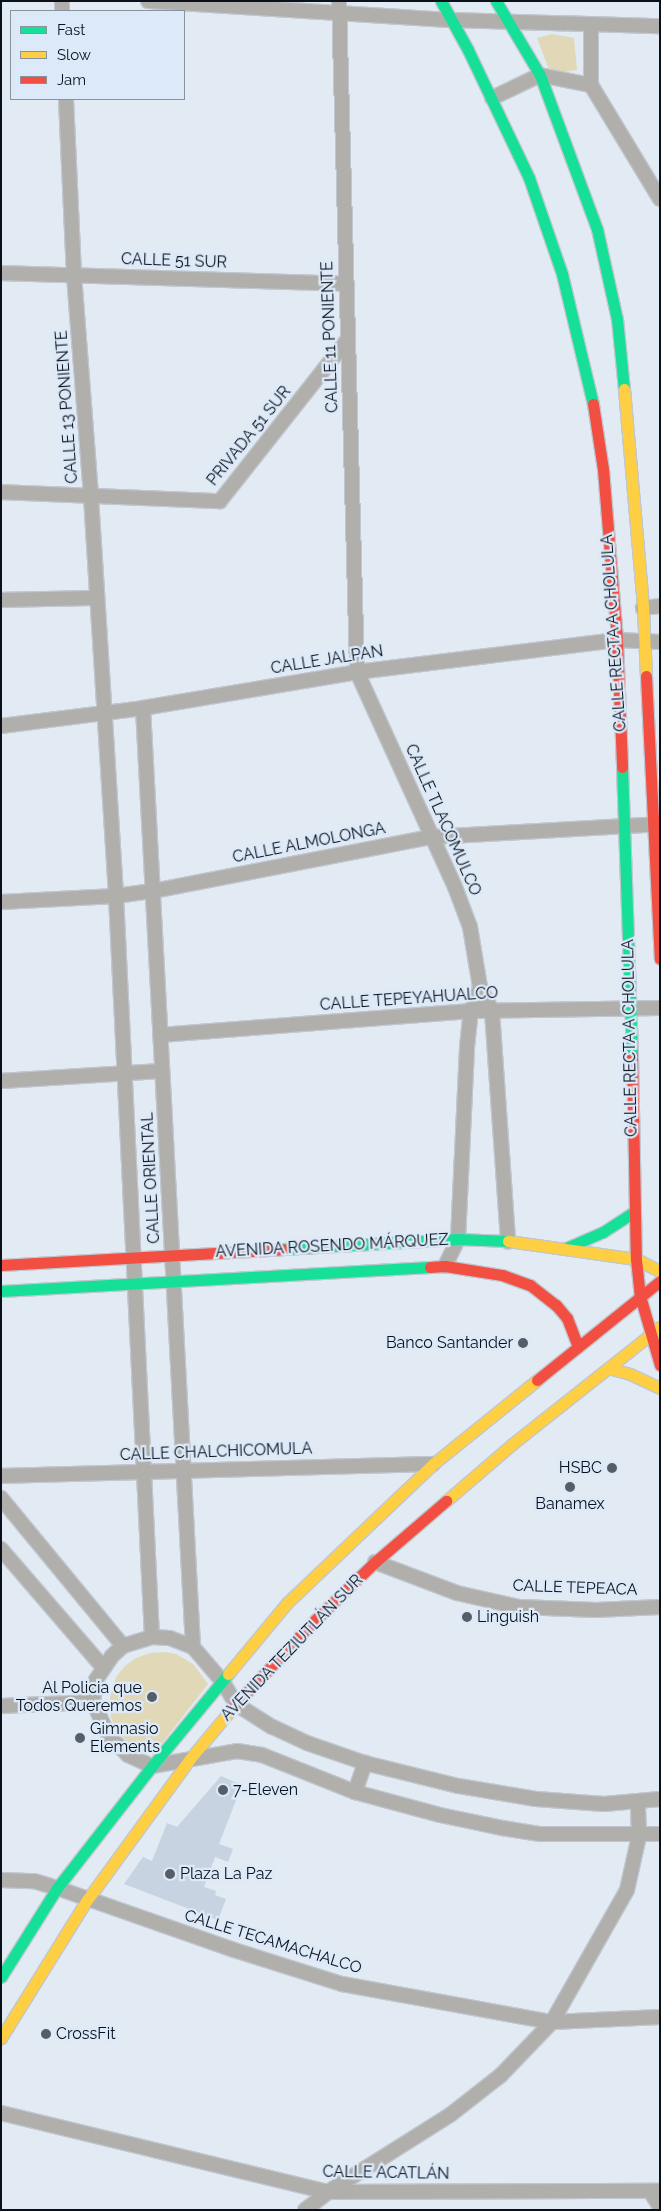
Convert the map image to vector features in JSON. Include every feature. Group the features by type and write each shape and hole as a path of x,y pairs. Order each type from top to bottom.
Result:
{"main road":[{"name":"CALLE RECTA A CHOLULA","path":"441,1 492,98 529,178 562,274 593,402 603,470 617,640 630,1009 636,1259 640,1296 660,1365"},
{"name":"CALLE RECTA A CHOLULA","path":"496,1 540,75 574,162 597,229 617,320 643,608 657,824 660,959"},
{"path":"564,1249 603,1232 634,1212"},
{"name":"AVENIDA ROSENDO MÁRQUEZ","path":"1,1265 458,1239 508,1241 636,1259 660,1270"},
{"name":"AVENIDA ROSENDO MÁRQUEZ","path":"1,1291 445,1266 502,1275 530,1285 556,1306 567,1318 578,1346"},
{"name":"AVENIDA TEZIUTLÁN SUR","path":"1,1977 58,1888 152,1766 287,1603 433,1464 660,1281"},
{"name":"AVENIDA TEZIUTLÁN SUR","path":"1,2038 87,1900 188,1760 236,1704 311,1624 375,1562 511,1445 660,1327"},
{"path":"608,1368 630,1374 660,1388"}],"street":[{"path":"148,1 339,8 452,20 660,26"},
{"name":"CALLE 11 PONIENTE","path":"339,8 357,672"},
{"path":"590,24 591,85 660,199"},
{"path":"492,98 540,75 591,85"},
{"name":"CALLE 13 PONIENTE","path":"66,100 74,275 91,497 96,598 106,712"},
{"name":"CALLE 51 SUR","path":"1,273 346,284"},
{"name":"PRIVADA 51 SUR","path":"91,497 220,501 348,339"},
{"path":"1,492 91,497"},
{"path":"1,600 96,598"},
{"path":"643,608 660,606"},
{"name":"CALLE JALPAN","path":"1,726 143,708 357,672 617,640 660,642"},
{"name":"CALLE TLACOMULCO","path":"357,672 430,837 455,887 470,927 480,987 492,1011 508,1241"},
{"name":"CALLE ORIENTAL","path":"143,708 193,1647"},
{"name":"CALLE ORIENTAL","path":"106,712 152,1637"},
{"name":"CALLE ALMOLONGA","path":"1,902 116,896 153,891 430,837 657,824"},
{"path":"445,1266 458,1239 471,1011 480,987"},
{"name":"CALLE TEPEYAHUALCO","path":"160,1035 471,1011 660,1008"},
{"path":"1,1081 162,1071"},
{"name":"CALLE CHALCHICOMULA","path":"1,1476 433,1464"},
{"path":"1,1498 124,1646"},
{"path":"1,1549 103,1667"},
{"name":"CALLE TEPEACA","path":"375,1562 457,1593 519,1607 596,1610 660,1607"},
{"path":"660,1799 604,1804 536,1799 458,1786 365,1763 307,1743 280,1731 236,1704 222,1681 193,1647 170,1638 152,1637 124,1646 103,1667 96,1680 93,1702 109,1736 128,1755 152,1766 237,1751 245,1752 262,1756 355,1792 440,1815 502,1828 541,1834 639,1836 660,1834"},
{"path":"1,1706 93,1702"},
{"path":"355,1792 365,1763"},
{"path":"305,2210 328,2192 450,2115 501,2075 552,2022 627,1890 639,1836 638,1801"},
{"name":"CALLE TECAMACHALCO","path":"1,1880 34,1881 58,1888 87,1900 234,1950 342,1984 552,2022 660,2017"},
{"name":"CALLE ACATLÁN","path":"1,2113 328,2192 655,2191"},
{"path":"655,2191 660,2208"}],"shaded area":[{"path":"552,34 574,38 577,70 557,73 548,67 537,38"},
{"path":"165,1652 176,1654 193,1664 208,1684 153,1755 136,1749 119,1734 111,1718 110,1697 116,1677 125,1666 136,1658 150,1653"}],"building":[{"name":"Plaza La Paz","path":"221,1776 242,1785 219,1844 233,1849 228,1862 215,1857 204,1887 216,1891 215,1895 226,1899 218,1920 124,1884 143,1857 152,1861 167,1823 177,1827"}],"traffic: fast":[{"path":"441,1 468,50 529,178 562,274 593,404"},
{"path":"496,1 540,75 597,229 617,319 624,389"},
{"path":"622,767 632,1056"},
{"path":"564,1249 603,1232 634,1212"},
{"path":"283,1249 458,1239 508,1241"},
{"path":"1,1291 430,1267"},
{"path":"1,1977 57,1888 152,1766 228,1674"}],"traffic: slow":[{"path":"624,389 643,608 646,676"},
{"path":"508,1241 636,1259 660,1271"},
{"path":"446,1501 511,1445 660,1327"},
{"path":"608,1368 630,1374 660,1388"},
{"path":"228,1674 287,1603 433,1464 537,1380"},
{"path":"1,2038 87,1900 189,1760 234,1706"}],"traffic: jam":[{"path":"593,404 603,469 617,640 622,767"},
{"path":"646,676 660,959"},
{"path":"632,1056 636,1259 640,1296 660,1365"},
{"path":"1,1265 283,1249"},
{"path":"430,1267 445,1266 502,1275 530,1285 556,1305 567,1318 578,1346"},
{"path":"537,1380 660,1281"},
{"path":"234,1706 311,1624 375,1562 446,1501"}],"place":[{"name":"Banco Santander","path":"523,1343"},
{"name":"HSBC","path":"612,1468"},
{"name":"Banamex","path":"570,1487"},
{"name":"Linguish","path":"467,1617"},
{"name":"Al Policia que Todos Queremos","path":"152,1697"},
{"name":"Gimnasio Elements","path":"80,1738"},
{"name":"7-Eleven","path":"223,1790"},
{"name":"Plaza La Paz","path":"170,1874"},
{"name":"CrossFit","path":"46,2034"}]}
